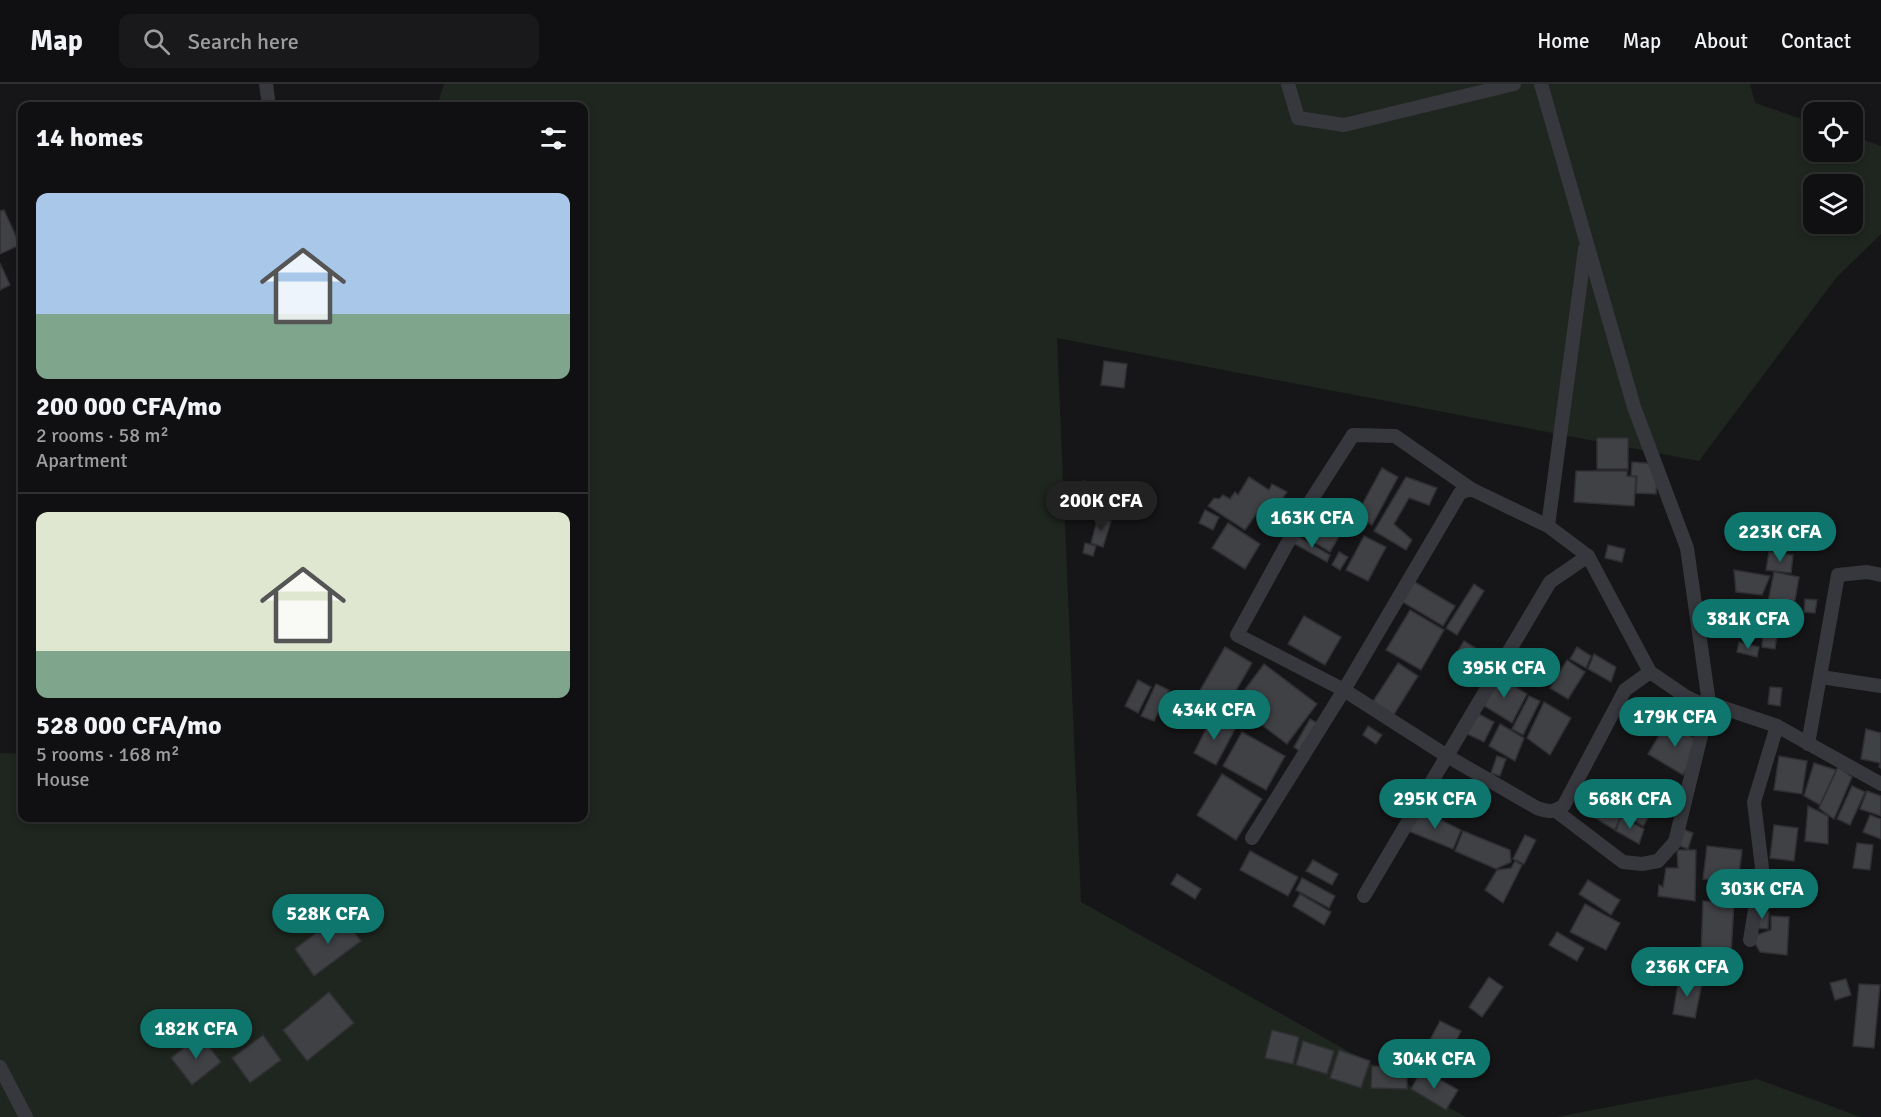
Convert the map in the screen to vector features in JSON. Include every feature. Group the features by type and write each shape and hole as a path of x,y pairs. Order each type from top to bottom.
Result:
{"street":[{"path":"266,84 268,102"},
{"path":"1287,84 1298,118 1344,125 1514,84"},
{"path":"1541,84 1634,407 1687,548 1709,703 1675,842 1658,861 1642,864 1623,862 1556,811"},
{"path":"1548,526 1586,241"},
{"path":"1650,672 1625,690 1564,805 1556,811 1548,812 1537,808 1447,756 1344,690 1237,635 1310,502 1353,435 1395,436 1470,489 1548,526 1588,556 1650,672 1697,702 1709,703 1777,726 1881,784"},
{"path":"1252,838 1344,690 1460,493 1470,489"},
{"path":"1364,896 1550,582 1588,556"},
{"path":"1808,744 1838,575 1867,572 1881,575"},
{"path":"1821,677 1881,686"},
{"path":"1750,940 1762,868 1754,802 1777,726"},
{"path":"0,1067 26,1117"}],"shaded area":[{"path":"444,84 1750,84 1755,103 1803,120 1803,162 1863,162 1863,140 1881,146 1881,234 1836,278 1699,461 1057,338 1081,902 1466,1117 0,1117 0,753 18,754 18,822 588,822 588,102 438,102"},
{"path":"1757,1079 1861,1117 1556,1117"}],"building":[{"path":"4,210 18,241 18,246 0,254 0,211"},
{"path":"0,263 10,285 0,290"},
{"path":"1104,361 1127,364 1124,388 1101,385"},
{"path":"1597,438 1628,438 1628,469 1597,469"},
{"path":"1632,462 1658,464 1656,494 1636,493 1637,476 1631,476"},
{"path":"1382,468 1398,477 1372,525 1356,516"},
{"path":"1576,471 1627,471 1627,476 1636,477 1634,506 1574,502"},
{"path":"1249,477 1269,490 1272,484 1287,492 1270,516 1257,513 1245,530 1208,506 1214,498 1219,499 1223,495 1230,499 1235,492 1238,495"},
{"path":"1406,477 1437,488 1429,505 1409,498 1394,524 1412,540 1406,550 1374,531"},
{"path":"1084,481 1089,505 1077,508 1072,483"},
{"path":"1205,510 1219,517 1213,530 1199,523"},
{"path":"1308,516 1340,535 1330,552 1298,533"},
{"path":"1098,517 1111,521 1103,547 1091,543"},
{"path":"1228,523 1260,544 1245,569 1212,548"},
{"path":"1297,536 1330,555 1327,562 1293,543"},
{"path":"1364,536 1386,547 1368,581 1346,570"},
{"path":"1085,543 1096,546 1093,556 1083,553"},
{"path":"1608,545 1625,549 1622,562 1605,558"},
{"path":"1339,552 1348,557 1340,570 1332,565"},
{"path":"1769,552 1793,555 1791,573 1766,570"},
{"path":"1734,570 1770,576 1762,595 1736,592"},
{"path":"1774,572 1799,577 1794,606 1768,602"},
{"path":"1413,581 1455,606 1443,626 1401,601"},
{"path":"1474,584 1484,591 1457,635 1446,628"},
{"path":"1805,599 1817,600 1815,613 1804,612"},
{"path":"1410,610 1444,630 1421,670 1386,650"},
{"path":"1304,616 1341,637 1325,665 1288,644"},
{"path":"1745,617 1779,622 1775,649 1762,647 1763,633 1742,629"},
{"path":"1464,641 1480,651 1466,674 1450,663"},
{"path":"1739,642 1759,647 1757,657 1737,652"},
{"path":"1225,647 1252,663 1226,708 1199,692"},
{"path":"1577,647 1591,656 1586,668 1570,659"},
{"path":"1594,654 1616,667 1611,682 1588,669"},
{"path":"1567,660 1585,672 1568,699 1550,688"},
{"path":"1398,663 1418,676 1393,716 1372,703"},
{"path":"1264,664 1317,704 1287,744 1234,704"},
{"path":"1498,676 1527,694 1512,723 1481,704"},
{"path":"1138,680 1151,687 1138,713 1125,706"},
{"path":"1156,684 1169,690 1154,721 1141,716"},
{"path":"1770,687 1782,688 1780,706 1768,704"},
{"path":"1529,696 1540,701 1523,735 1512,729"},
{"path":"1544,702 1571,718 1550,755 1527,738"},
{"path":"1228,708 1247,718 1241,729 1223,719"},
{"path":"1475,712 1494,722 1484,742 1465,733"},
{"path":"1212,717 1235,729 1216,765 1194,753"},
{"path":"1310,719 1317,723 1301,752 1294,747"},
{"path":"1667,722 1702,743 1683,775 1648,754"},
{"path":"1500,724 1524,738 1515,761 1489,746"},
{"path":"1368,726 1382,735 1376,744 1363,735"},
{"path":"1866,729 1881,733 1881,768 1880,763 1861,759"},
{"path":"1242,732 1285,756 1266,790 1223,766"},
{"path":"1497,756 1506,759 1500,776 1491,773"},
{"path":"1779,756 1807,761 1802,794 1774,790"},
{"path":"1814,763 1836,770 1820,805 1804,796"},
{"path":"1838,767 1852,777 1834,819 1819,808"},
{"path":"1222,774 1262,799 1236,840 1197,815"},
{"path":"1598,785 1627,799 1615,830 1585,812"},
{"path":"1852,786 1865,792 1850,825 1837,819"},
{"path":"1867,791 1881,796 1881,816 1860,809"},
{"path":"1629,799 1652,812 1643,826 1623,813"},
{"path":"1808,806 1828,816 1828,844 1805,841"},
{"path":"1421,810 1461,830 1453,849 1408,831"},
{"path":"1870,815 1881,819 1881,839 1863,832"},
{"path":"1621,816 1644,829 1639,844 1616,831"},
{"path":"1774,825 1798,828 1794,861 1770,858"},
{"path":"1682,829 1693,833 1688,849 1677,845"},
{"path":"1463,831 1510,850 1511,862 1496,869 1455,851"},
{"path":"1525,835 1536,840 1524,864 1513,859"},
{"path":"1857,843 1873,845 1870,870 1853,868"},
{"path":"1707,846 1742,850 1738,883 1703,879"},
{"path":"1677,850 1696,850 1695,901 1658,896 1659,885 1663,887 1666,868 1678,868"},
{"path":"1250,851 1298,877 1288,896 1240,870"},
{"path":"1313,860 1338,874 1332,885 1306,871"},
{"path":"1515,861 1522,865 1503,903 1485,890 1497,870 1511,868"},
{"path":"1177,874 1201,889 1195,899 1171,884"},
{"path":"1302,878 1335,896 1329,908 1296,890"},
{"path":"1588,880 1620,900 1611,915 1579,894"},
{"path":"1300,894 1331,912 1324,925 1293,906"},
{"path":"1703,901 1734,903 1731,955 1701,954"},
{"path":"1585,904 1620,923 1606,950 1570,932"},
{"path":"1757,911 1769,912 1768,929 1755,928"},
{"path":"341,914 361,941 314,976 295,949"},
{"path":"1771,916 1789,917 1787,955 1760,952 1751,937 1771,930"},
{"path":"1557,932 1584,948 1577,961 1549,945"},
{"path":"1489,977 1503,987 1482,1017 1469,1007"},
{"path":"1679,978 1702,983 1695,1018 1673,1014"},
{"path":"1846,979 1851,995 1835,1000 1830,983"},
{"path":"1859,984 1880,985 1874,1048 1853,1046"},
{"path":"329,992 354,1023 307,1061 283,1030"},
{"path":"1440,1021 1461,1031 1450,1053 1429,1042"},
{"path":"1272,1030 1299,1037 1293,1064 1265,1058"},
{"path":"200,1035 221,1062 192,1085 171,1058"},
{"path":"263,1035 281,1060 250,1083 232,1058"},
{"path":"1303,1041 1334,1051 1327,1074 1296,1065"},
{"path":"1339,1050 1370,1061 1361,1088 1330,1078"},
{"path":"1372,1066 1407,1067 1407,1089 1371,1088"},
{"path":"1422,1069 1458,1090 1446,1110 1411,1089"}]}
